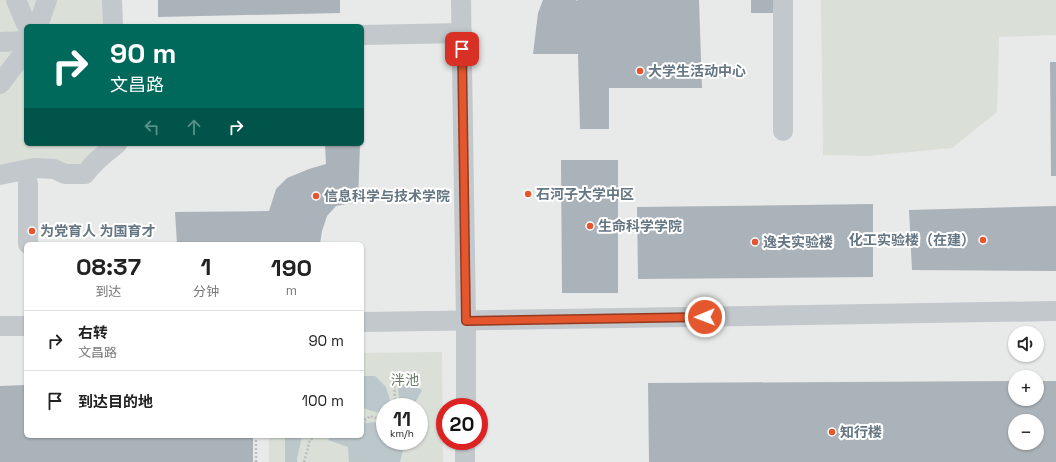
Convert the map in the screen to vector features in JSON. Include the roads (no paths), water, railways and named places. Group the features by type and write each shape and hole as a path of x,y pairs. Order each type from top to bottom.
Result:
{"street":[{"path":"16,0 26,24"},
{"path":"39,24 47,0"},
{"path":"112,0 113,24"},
{"path":"462,0 466,398"},
{"path":"783,0 783,131"},
{"path":"364,35 462,33"},
{"path":"0,42 24,41"},
{"path":"0,84 24,53"},
{"path":"0,175 34,168 54,170 65,174 85,174 101,156 114,146"},
{"path":"28,183 28,242"},
{"path":"364,322 1056,311"},
{"path":"0,326 24,326"},
{"path":"465,450 465,462"}],"place":[{"name":"大学生活动中心","path":"640,71"},
{"name":"石河子大学中区","path":"528,194"},
{"name":"信息科学与技术学院","path":"316,196"},
{"name":"生命科学学院","path":"590,226"},
{"name":"为党育人 为国育才","path":"32,231"},
{"name":"化工实验楼（在建）","path":"983,240"},
{"name":"逸夫实验楼","path":"755,242"},
{"name":"知行楼","path":"832,432"}],"park label":[{"name":"泮池","path":"405,380"}]}
